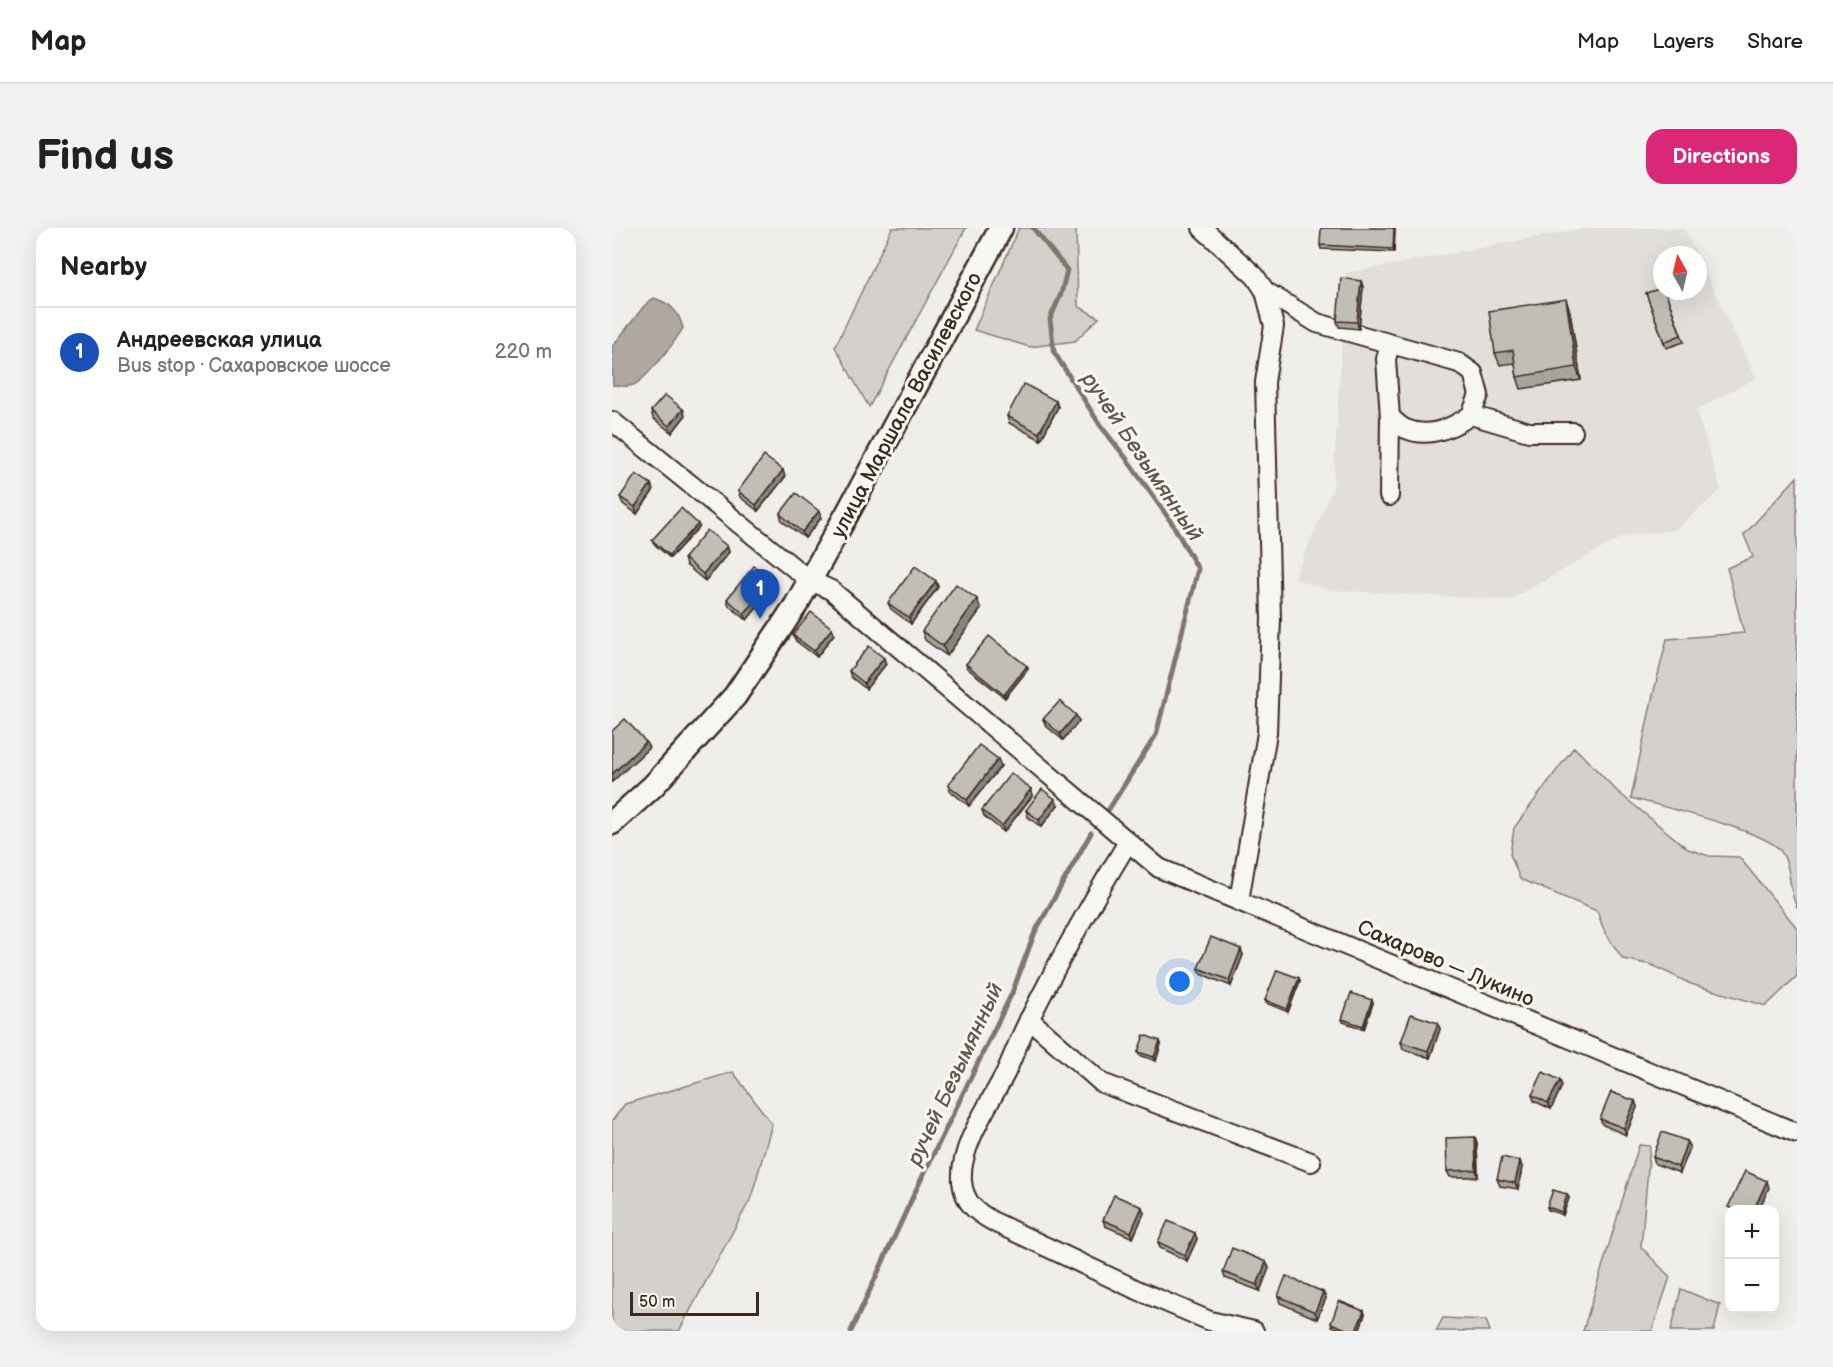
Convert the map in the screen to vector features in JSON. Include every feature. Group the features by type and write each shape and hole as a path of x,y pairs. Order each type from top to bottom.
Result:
{"main road":[{"name":"улица Маршала Василевского","path":"612,823 653,786 735,696 796,604 1001,228"}],"street":[{"path":"1202,228 1256,276 1265,291 1274,327 1265,382 1271,620 1267,733 1239,901"},
{"path":"1265,291 1317,323 1459,363 1473,373 1479,395 1471,415 1453,427 1427,433 1405,429 1390,417"},
{"path":"1389,496 1390,417 1386,359 1390,345"},
{"path":"1471,415 1529,432 1573,432"},
{"name":"Сахарово — Лукино","path":"612,421 809,580 831,590 1159,868 1797,1133"},
{"path":"1128,842 1084,913 1029,1019 973,1137 964,1161 962,1179 964,1193 975,1211 1135,1289 1210,1321 1254,1331"},
{"path":"1029,1019 1102,1083 1311,1162"}],"shaded area":[{"path":"892,228 966,228 869,407 835,347"},
{"path":"1019,228 1076,228 1078,306 1099,318 1075,341 1030,347 974,330"},
{"path":"1586,228 1684,228 1693,246 1653,246 1653,300 1707,300 1707,276 1756,378 1696,410 1721,490 1675,530 1624,536 1509,600 1328,590 1294,579 1333,488 1346,273"},
{"path":"654,298 673,308 683,328 675,341 642,379 631,386 613,385 612,347 644,306"},
{"path":"1797,477 1797,907 1787,864 1780,850 1770,843 1734,827 1631,798 1667,639 1744,633 1727,568 1753,557 1744,535"},
{"path":"1574,747 1618,792 1688,849 1709,856 1739,857 1797,928 1797,976 1766,1006 1691,984 1652,965 1623,959 1605,933 1597,911 1520,879 1510,854 1514,828"},
{"path":"733,1072 772,1124 751,1198 679,1331 612,1331 612,1121 625,1104"},
{"path":"1639,1145 1650,1146 1641,1247 1670,1277 1652,1331 1583,1331"},
{"path":"1681,1289 1720,1305 1714,1331 1671,1331"},
{"path":"1443,1318 1486,1320 1490,1331 1436,1331"}],"building":[{"path":"1321,228 1394,228 1393,249 1320,245"},
{"path":"1341,278 1361,281 1357,322 1337,321"},
{"path":"1653,291 1653,300 1668,300 1681,335 1664,342 1646,293"},
{"path":"1566,299 1576,367 1517,377 1513,350 1495,353 1489,311"},
{"path":"1024,384 1056,401 1039,433 1007,416"},
{"path":"665,395 683,409 669,426 651,411"},
{"path":"764,456 783,470 756,505 738,491"},
{"path":"636,474 651,484 635,507 620,497"},
{"path":"796,493 819,511 802,532 780,514"},
{"path":"681,508 698,524 669,555 652,540"},
{"path":"707,530 727,546 703,574 684,558"},
{"path":"754,566 772,580 744,614 727,599"},
{"path":"915,566 936,581 909,618 888,603"},
{"path":"956,584 977,599 943,646 922,631"},
{"path":"811,612 832,628 814,651 793,635"},
{"path":"989,636 1027,666 1004,695 966,664"},
{"path":"869,646 884,658 864,683 849,671"},
{"path":"1060,701 1076,715 1060,734 1043,719"},
{"path":"625,719 646,742 612,774 612,731"},
{"path":"979,745 998,759 967,800 948,785"},
{"path":"1011,773 1031,789 1002,826 982,810"},
{"path":"1042,789 1055,799 1039,820 1026,810"},
{"path":"1211,937 1241,949 1229,980 1198,968"},
{"path":"1277,970 1299,978 1287,1009 1265,1000"},
{"path":"1351,993 1372,1000 1363,1026 1342,1019"},
{"path":"1411,1014 1438,1023 1428,1051 1401,1042"},
{"path":"1144,1035 1160,1041 1154,1057 1138,1052"},
{"path":"1543,1072 1560,1080 1548,1103 1532,1095"},
{"path":"1611,1092 1635,1101 1624,1128 1600,1119"},
{"path":"1662,1132 1687,1141 1678,1167 1653,1157"},
{"path":"1475,1137 1476,1170 1447,1171 1446,1138"},
{"path":"1502,1157 1520,1161 1515,1183 1497,1179"},
{"path":"1745,1171 1767,1181 1756,1205 1729,1205"},
{"path":"1553,1190 1567,1194 1562,1212 1547,1207"},
{"path":"1114,1195 1142,1207 1131,1232 1103,1220"},
{"path":"1168,1221 1195,1233 1185,1255 1158,1242"},
{"path":"1232,1248 1266,1262 1257,1285 1223,1272"},
{"path":"1286,1276 1323,1292 1315,1312 1278,1296"},
{"path":"1339,1301 1364,1311 1356,1331 1331,1323"}],"waterway":[{"name":"ручей Безымянный","path":"1033,228 1067,270 1061,294 1050,319 1054,352 1100,425 1172,523 1198,569 1156,735 1109,809"},
{"name":"ручей Безымянный","path":"851,1331 915,1192 1012,993 1035,932 1091,833"}],"place":[{"name":"Андреевская улица","path":"760,619"}]}
